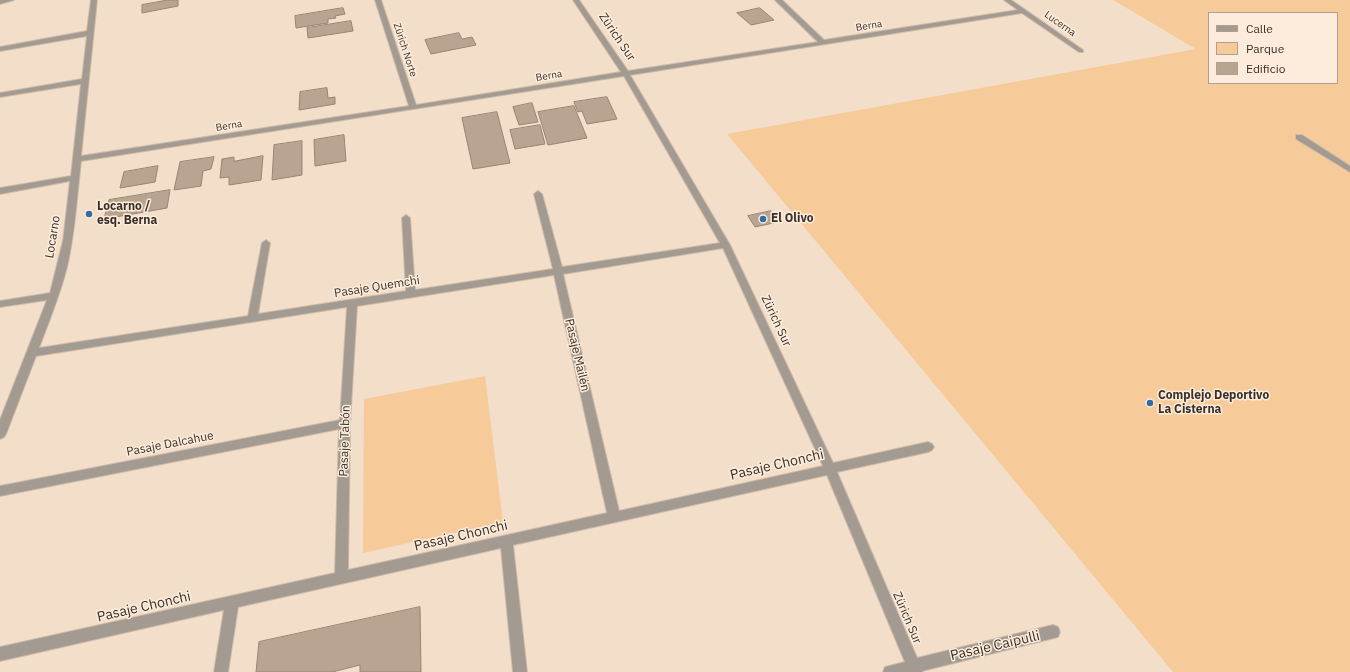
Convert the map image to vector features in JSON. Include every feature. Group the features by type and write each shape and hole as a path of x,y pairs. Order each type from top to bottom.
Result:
{"street":[{"path":"0,2 11,0"},
{"name":"Locarno","path":"0,434 54,296 67,241 94,0"},
{"name":"Zürich Norte","path":"378,0 413,107"},
{"name":"Zürich Sur","path":"576,0 626,74 726,245 830,469 915,669"},
{"path":"778,0 823,43"},
{"name":"Lucerna","path":"1007,0 1081,51"},
{"name":"Berna","path":"77,159 104,156 1024,11"},
{"path":"0,49 90,34"},
{"path":"0,95 85,81"},
{"path":"1299,137 1350,170"},
{"path":"0,191 75,178"},
{"name":"Pasaje Mailén","path":"538,194 558,271 614,517"},
{"path":"406,218 411,295"},
{"path":"252,319 266,243"},
{"name":"Pasaje Quemchi","path":"32,353 726,245"},
{"path":"0,304 54,296"},
{"name":"Pasaje Tabón","path":"341,578 345,423 352,304"},
{"name":"Pasaje Dalcahue","path":"0,491 345,423"},
{"name":"Pasaje Chonchi","path":"0,654 928,447"},
{"path":"506,542 520,672"},
{"path":"221,672 232,602"},
{"name":"Pasaje Caipulli","path":"890,672 915,669 1053,632"}],"green space":[{"name":"Complejo Deportivo La Cisterna","path":"1113,0 1350,0 1350,672 1173,672 727,134 1196,49"},
{"path":"485,376 503,522 363,553 364,399"}],"building":[{"path":"168,0 178,0 178,6 142,13 142,5"},
{"path":"343,8 345,14 335,16 336,18 328,19 328,23 296,28 295,16"},
{"path":"760,8 774,20 751,25 737,13"},
{"path":"351,21 353,31 308,38 307,28"},
{"path":"459,33 462,39 472,37 476,45 431,54 425,40"},
{"path":"327,88 328,98 335,97 335,104 299,110 300,92"},
{"path":"607,97 617,119 587,124 582,111 578,112 574,102"},
{"path":"532,103 538,122 519,125 513,107"},
{"path":"574,106 587,138 548,145 538,112"},
{"path":"497,112 510,163 473,169 462,118"},
{"path":"540,125 545,144 515,149 510,130"},
{"path":"344,135 346,161 315,166 314,140"},
{"path":"302,141 302,175 272,180 274,145"},
{"path":"263,156 261,180 229,185 229,177 220,178 222,159 234,157 234,161"},
{"path":"214,157 211,169 203,171 201,186 174,190 180,162"},
{"path":"158,166 155,182 120,188 124,172"},
{"path":"170,190 167,208 104,219 109,200"},
{"name":"El Olivo","path":"771,211 778,222 755,227 748,216"},
{"path":"420,607 421,672 360,672 360,665 332,672 256,672 259,642"}],"place":[{"name":"Locarno / esq. Berna","path":"89,214"},
{"name":"El Olivo","path":"763,219"},
{"name":"Complejo Deportivo La Cisterna","path":"1150,403"}]}
